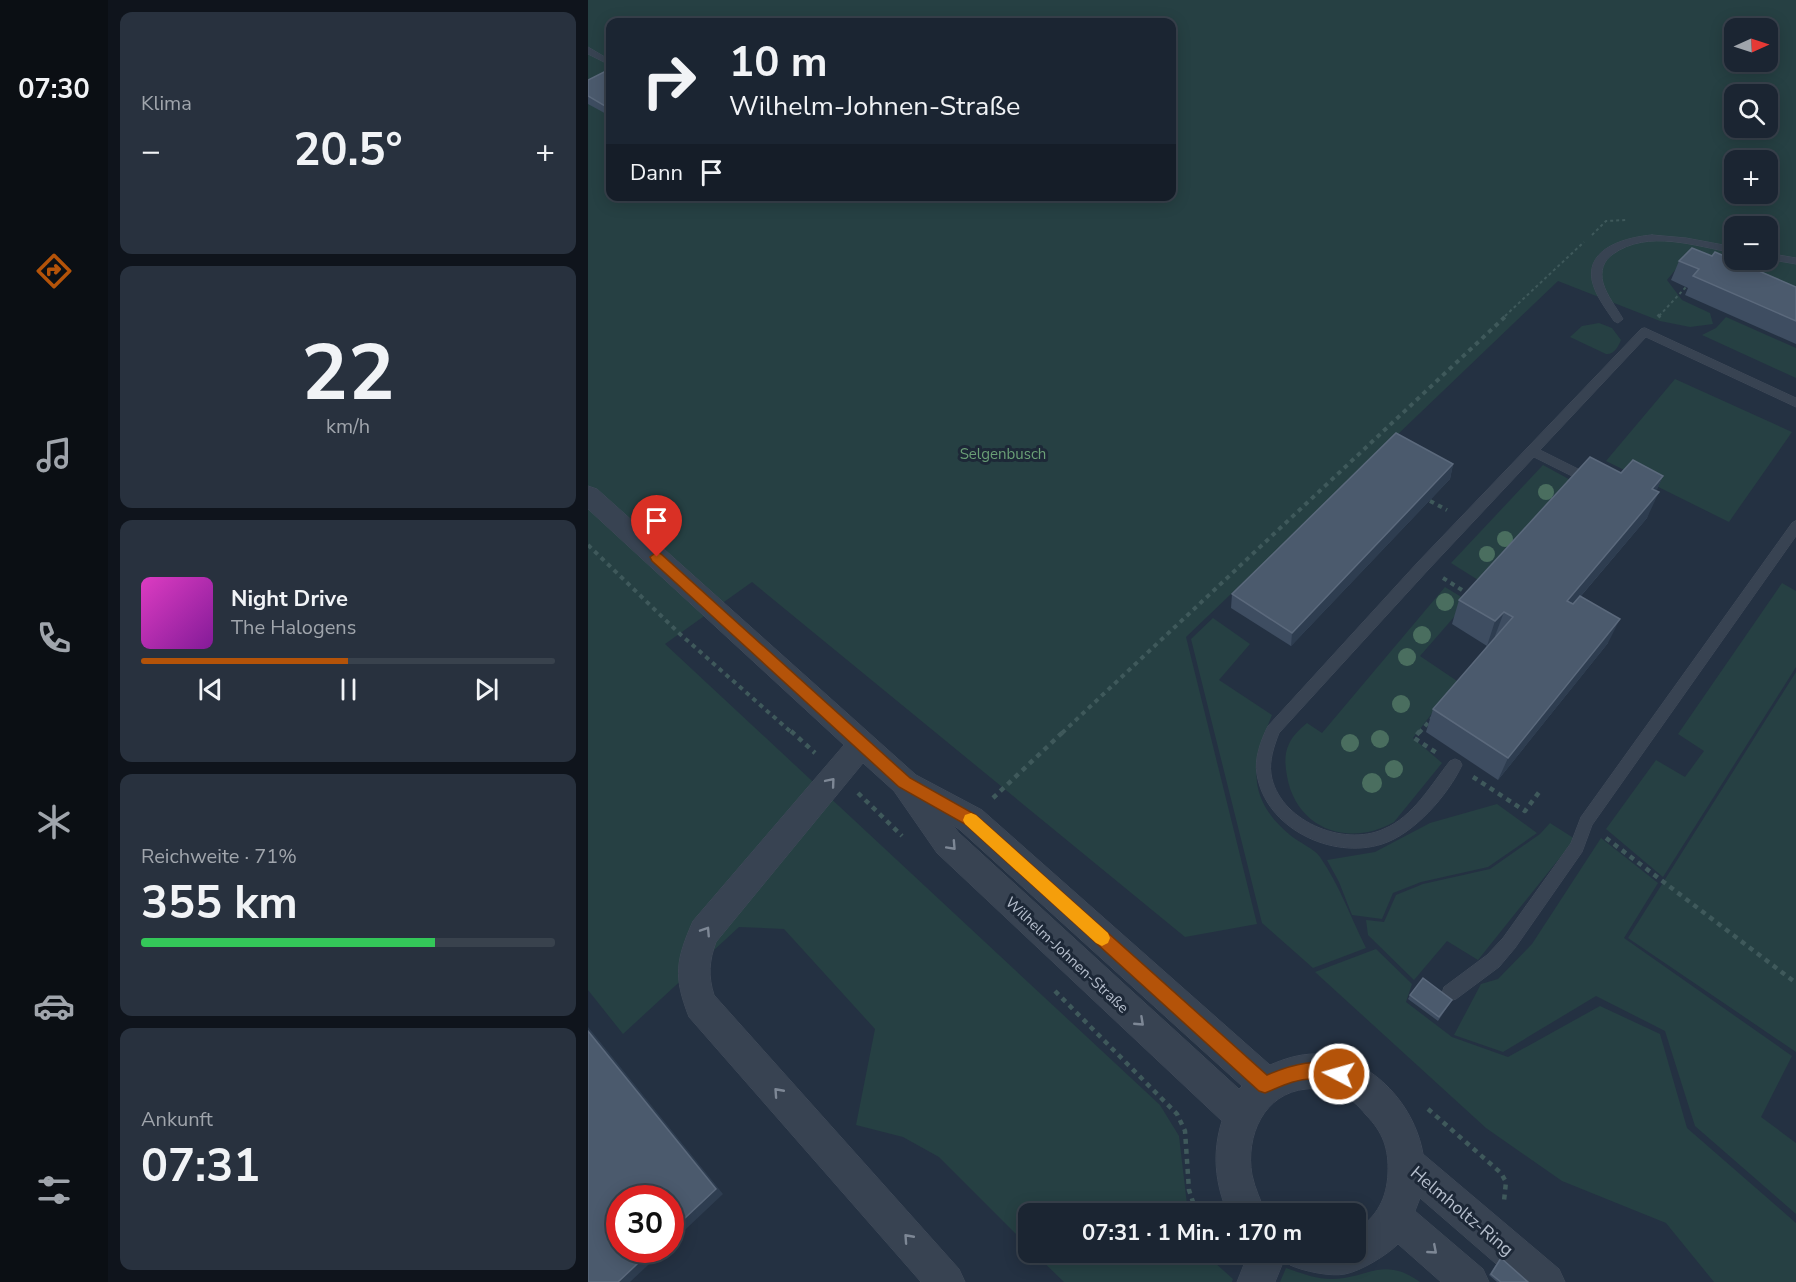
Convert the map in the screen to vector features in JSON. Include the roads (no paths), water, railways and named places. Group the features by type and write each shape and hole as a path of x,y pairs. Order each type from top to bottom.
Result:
{"street":[{"name":"Wilhelm-Johnen-Straße","path":"588,495 904,782 948,843 1242,1116"},
{"path":"862,744 704,932 692,958 693,984 701,1005 946,1282"},
{"name":"Wilhelm-Johnen-Straße","path":"904,782 971,820 1265,1084"},
{"path":"1242,1203 1233,1166 1235,1130 1252,1097 1265,1084 1292,1073 1311,1070 1339,1074 1362,1087 1385,1108 1401,1133 1406,1163 1406,1179 1396,1218 1375,1241 1366,1245"},
{"name":"Helmholtz-Ring","path":"1406,1163 1546,1282"},
{"path":"1396,1218 1470,1282"},
{"path":"1256,1282 1264,1263"}],"lane":[{"path":"588,50 606,61"},
{"path":"1618,319 1596,279 1602,258 1616,246 1650,237 1724,248"},
{"path":"1778,258 1796,261"},
{"path":"1455,765 1415,816 1381,838 1358,841 1331,839 1308,830 1288,816 1272,797 1264,774 1266,749 1273,730 1423,566 1645,332 1796,403"},
{"path":"1532,451 1603,486"},
{"path":"1450,993 1493,961 1509,943 1577,847 1586,822 1796,526"}],"park label":[{"name":"Selgenbusch","path":"1003,454"}]}
